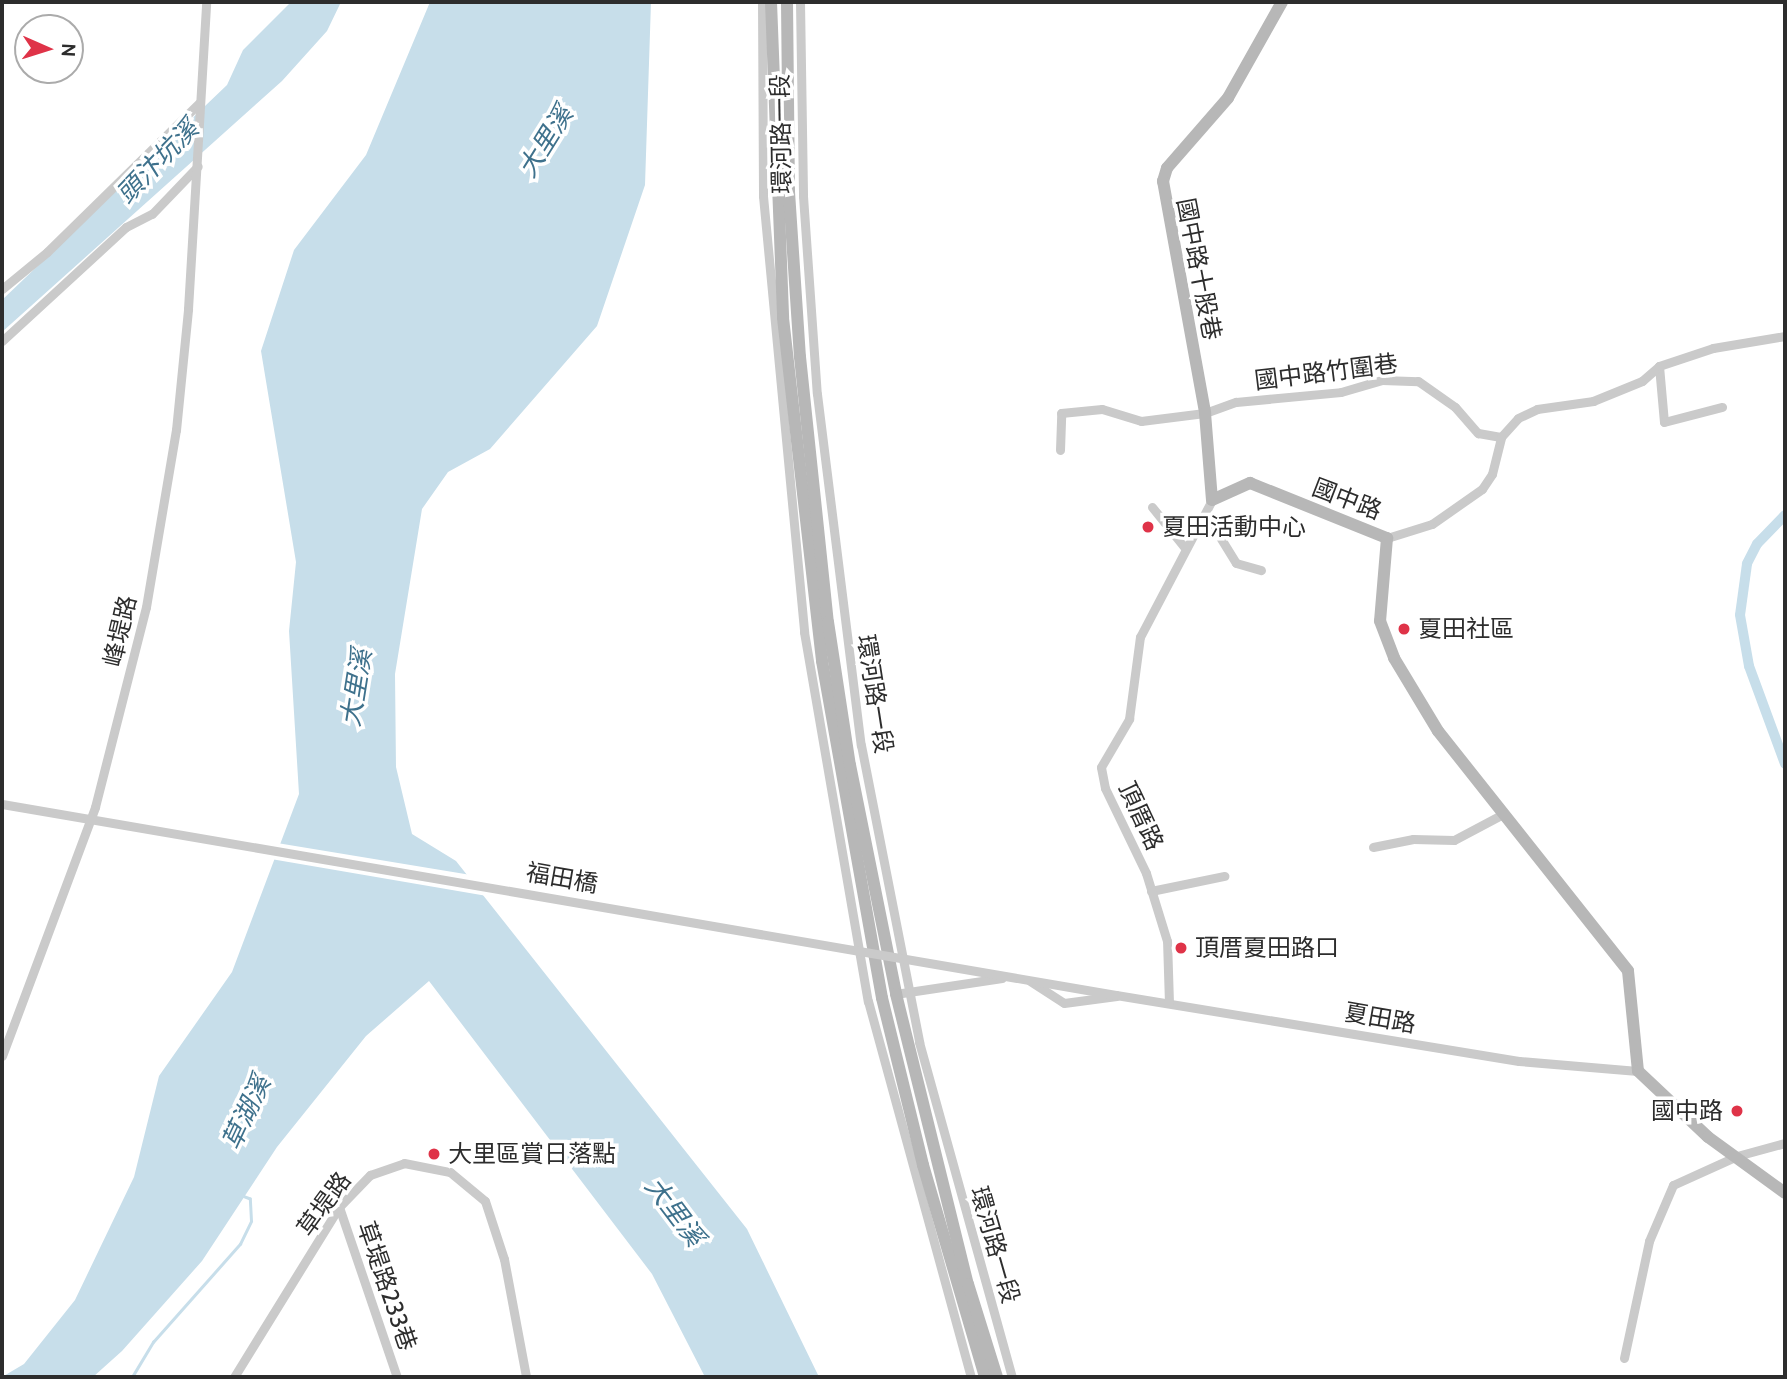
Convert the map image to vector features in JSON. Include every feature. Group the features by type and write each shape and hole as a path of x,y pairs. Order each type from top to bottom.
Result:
{"street":[{"path":"2,341 126,227 152,214 198,166 206,2"},
{"name":"環河路一段","path":"762,2 763,196 788,496 833,816 868,1001 971,1377"},
{"name":"環河路一段","path":"771,2 778,245 801,495 822,661 882,998 922,1165 985,1377"},
{"name":"環河路一段","path":"787,2 789,192 812,488 850,765 968,1284 997,1377"},
{"name":"環河路一段","path":"800,2 803,196 817,394 861,745 902,993 1012,1377"},
{"name":"國中路十股巷","path":"1205,413 1163,181 1167,168 1228,98 1282,2"},
{"path":"2,289 200,102"},
{"name":"峰堤路","path":"2,1056 95,807 146,607 176,430 198,166"},
{"path":"1387,538 1432,524 1482,489 1492,474 1501,437 1518,418 1537,409 1593,401 1642,381 1659,366 1713,348 1785,336"},
{"path":"1659,366 1664,422 1722,407"},
{"name":"國中路竹圍巷","path":"1060,450 1061,414 1102,409 1141,421 1205,413 1236,402 1340,392 1382,380 1418,381 1455,407 1478,433 1501,437"},
{"path":"1205,413 1212,500"},
{"name":"國中路","path":"1212,500 1250,483 1280,498 1337,515 1387,538 1380,621 1394,658 1438,731 1628,971 1639,1072"},
{"name":"頂厝路","path":"1168,1003 1167,940 1152,891 1105,788 1101,767 1129,719 1140,637 1185,548 1207,516 1212,500"},
{"path":"1152,507 1185,548"},
{"path":"1207,516 1236,563 1261,570"},
{"name":"福田橋","path":"2,804 1117,995"},
{"path":"1373,847 1413,839 1454,840 1503,814"},
{"path":"1152,891 1224,876"},
{"path":"868,1001 1001,978 1029,981 1064,1003 1117,995"},
{"name":"夏田路","path":"1117,995 1519,1061 1639,1072"},
{"path":"1639,1072 1708,1137 1785,1193"},
{"path":"1624,1358 1649,1241 1674,1185 1737,1156 1785,1143"},
{"name":"草堤路","path":"234,1377 339,1207 370,1175 404,1163 443,1170 476,1190 485,1201 504,1259 526,1377"},
{"name":"草堤路233巷","path":"339,1207 397,1377"}],"water":[{"name":"頭汴坑溪","path":"291,2 341,2 327,31 282,81 2,332 2,300 227,85 243,50"},
{"path":"430,2 651,2 645,185 597,326 490,449 448,472 422,509 395,674 396,767 412,834 456,861 747,1229 819,1377 705,1377 652,1274 429,981 366,1036 277,1147 202,1261 122,1351 93,1377 2,1377 24,1364 75,1300 134,1177 159,1076 232,972 299,794 289,631 296,562 261,351 294,250 366,155"}],"pier":[{"path":"277,843 471,875 487,896 271,859"}],"waterway":[{"path":"1785,515 1757,544 1747,564 1740,615 1749,666 1785,764"},
{"path":"132,1377 153,1342 240,1244 251,1221 250,1199 242,1196"}],"place":[{"name":"夏田活動中心","path":"1148,527"},
{"name":"夏田社區","path":"1404,629"},
{"name":"頂厝夏田路口","path":"1181,948"},
{"name":"國中路","path":"1737,1111"},
{"name":"大里區賞日落點","path":"434,1154"}],"water label":[{"name":"大里溪","path":"546,142"},
{"name":"大里溪","path":"357,688"},
{"name":"草湖溪","path":"247,1113"},
{"name":"大里溪","path":"674,1212"}]}
